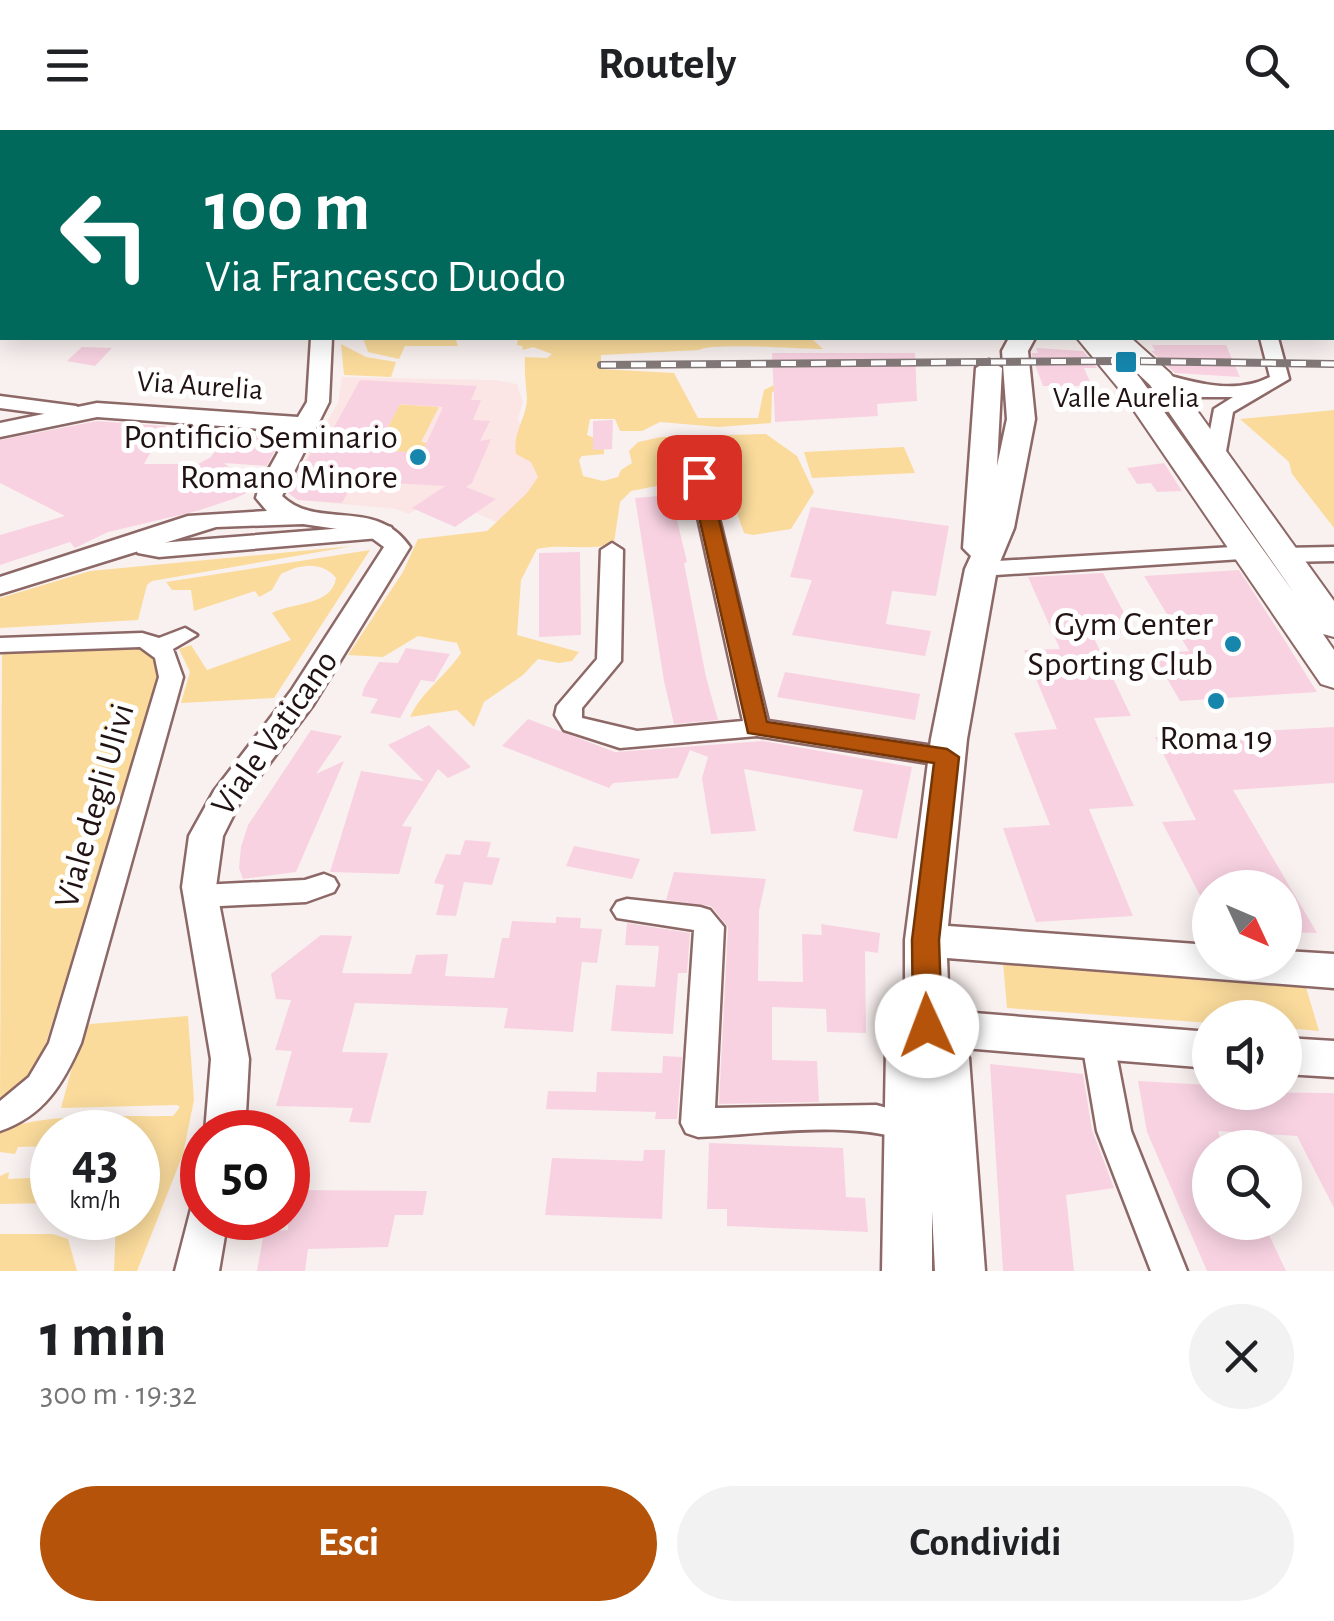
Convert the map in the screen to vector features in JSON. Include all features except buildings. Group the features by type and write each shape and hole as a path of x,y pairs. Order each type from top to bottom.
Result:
{"main road":[{"path":"960,1271 947,1058 927,1026 926,940 947,757 982,569 998,528 1017,443 1022,410 1015,351 1021,340"},
{"path":"1092,340 1130,384 1205,497 1334,626"},
{"path":"1118,340 1160,379 1215,457 1334,676"},
{"path":"982,569 977,537 990,356"},
{"path":"926,940 1332,978"},
{"path":"907,1271 908,1049 927,1026"},
{"path":"927,1026 1192,1049"},
{"path":"1302,1057 1334,1059"}],"street":[{"name":"Via Aurelia","path":"0,430 76,412 119,410 308,425 320,391 321,340"},
{"path":"1215,457 1222,413 1232,402 1281,377 1270,340"},
{"path":"1160,379 1194,391 1259,391"},
{"path":"0,402 54,406 76,412"},
{"path":"271,500 308,425"},
{"path":"699,477 756,728"},
{"path":"0,586 271,500 310,517 383,532"},
{"path":"194,522 310,517"},
{"path":"139,539 146,548 160,550 383,532"},
{"name":"Viale Vaticano","path":"227,1110 230,1059 200,896 200,864 209,827 225,799 302,698 395,553 396,542 383,532"},
{"path":"612,550 609,662 570,706 570,721 590,731 637,740 756,728 947,757"},
{"path":"982,569 1118,560 1334,554"},
{"path":"0,645 142,640 159,647 185,635"},
{"name":"Viale degli Ulivi","path":"0,1117 43,1088 65,1043 171,677 171,666 159,647"},
{"path":"200,896 306,891 324,885"},
{"path":"626,910 700,918 709,926 698,1124 864,1116 908,1123 953,1155"},
{"path":"1098,1042 1114,1131 1169,1271"},
{"path":"197,1271 203,1240"}],"shaded area":[{"path":"364,340 456,340 458,346 405,346 399,359 368,352"},
{"path":"518,340 813,340 823,349 721,346 601,355 601,369 674,373 698,418 758,418 764,390 776,384 823,389 772,392 771,423 719,427 660,422 642,431 620,431 615,419 590,419 587,435 604,442 604,454 582,456 579,460 583,476 603,481 618,477 632,463 629,451 638,442 661,437 766,434 797,456 814,492 791,529 753,535 744,533 722,471 712,468 677,482 631,491 620,502 614,543 537,549 521,580 517,635 579,652 572,661 538,659 523,675 484,702 474,727 457,710 410,717 461,653 457,643 418,636 383,657 348,655 403,572 418,539 487,531 538,477 531,462 516,454 527,398 525,357 547,358 552,354 533,347 523,350"},
{"path":"341,344 366,357 396,362 391,377 344,375"},
{"name":"Pontificio Seminario Romano Minore","path":"342,377 495,380 517,384 523,402 518,419 540,477 503,525 438,496 409,514 396,509 298,500 287,492 338,403"},
{"path":"381,403 439,407 421,442 427,443 422,453 357,449 380,442 394,415"},
{"path":"1334,410 1334,528 1292,474 1289,462 1240,419"},
{"path":"904,447 915,473 812,478 804,452"},
{"path":"353,546 152,581 147,585 138,620 0,628 0,598 90,571"},
{"path":"370,550 274,698 181,703 190,672 179,649 191,645 207,670 291,640 272,613 320,598 333,587 336,578 317,566 295,568 281,574 272,590 259,597 255,591 194,611 191,590 172,590 166,582"},
{"path":"136,647 149,654 156,664 158,693 36,1074 0,1103 2,655 9,651"},
{"path":"1003,963 1192,976 1192,980 1305,984 1319,1031 1302,1030 1302,1000 1192,1000 1192,1022 1007,1008"},
{"path":"188,1016 194,1100 192,1110 180,1110 180,1162 160,1212 160,1116 173,1116 180,1107 61,1108 81,1034 90,1024"},
{"path":"30,1122 30,1147 18,1147 15,1154 0,1152 0,1130"},
{"path":"9,1172 8,1179 30,1178 30,1203 0,1204 0,1176"},
{"path":"0,1234 30,1234 30,1240 68,1240 77,1271 0,1271"},
{"path":"115,1240 149,1240 137,1271 114,1271"}],"railway":[{"path":"601,365 1123,361 1334,364"}],"place":[{"name":"Valle Aurelia","path":"1126,362"},
{"name":"Pontificio Seminario Romano Minore","path":"418,457"},
{"name":"Gym Center Sporting Club","path":"1233,644"},
{"name":"Roma 19","path":"1216,701"}],"route":[{"path":"699,477 756,728 947,757 926,940 927,1026"}]}
